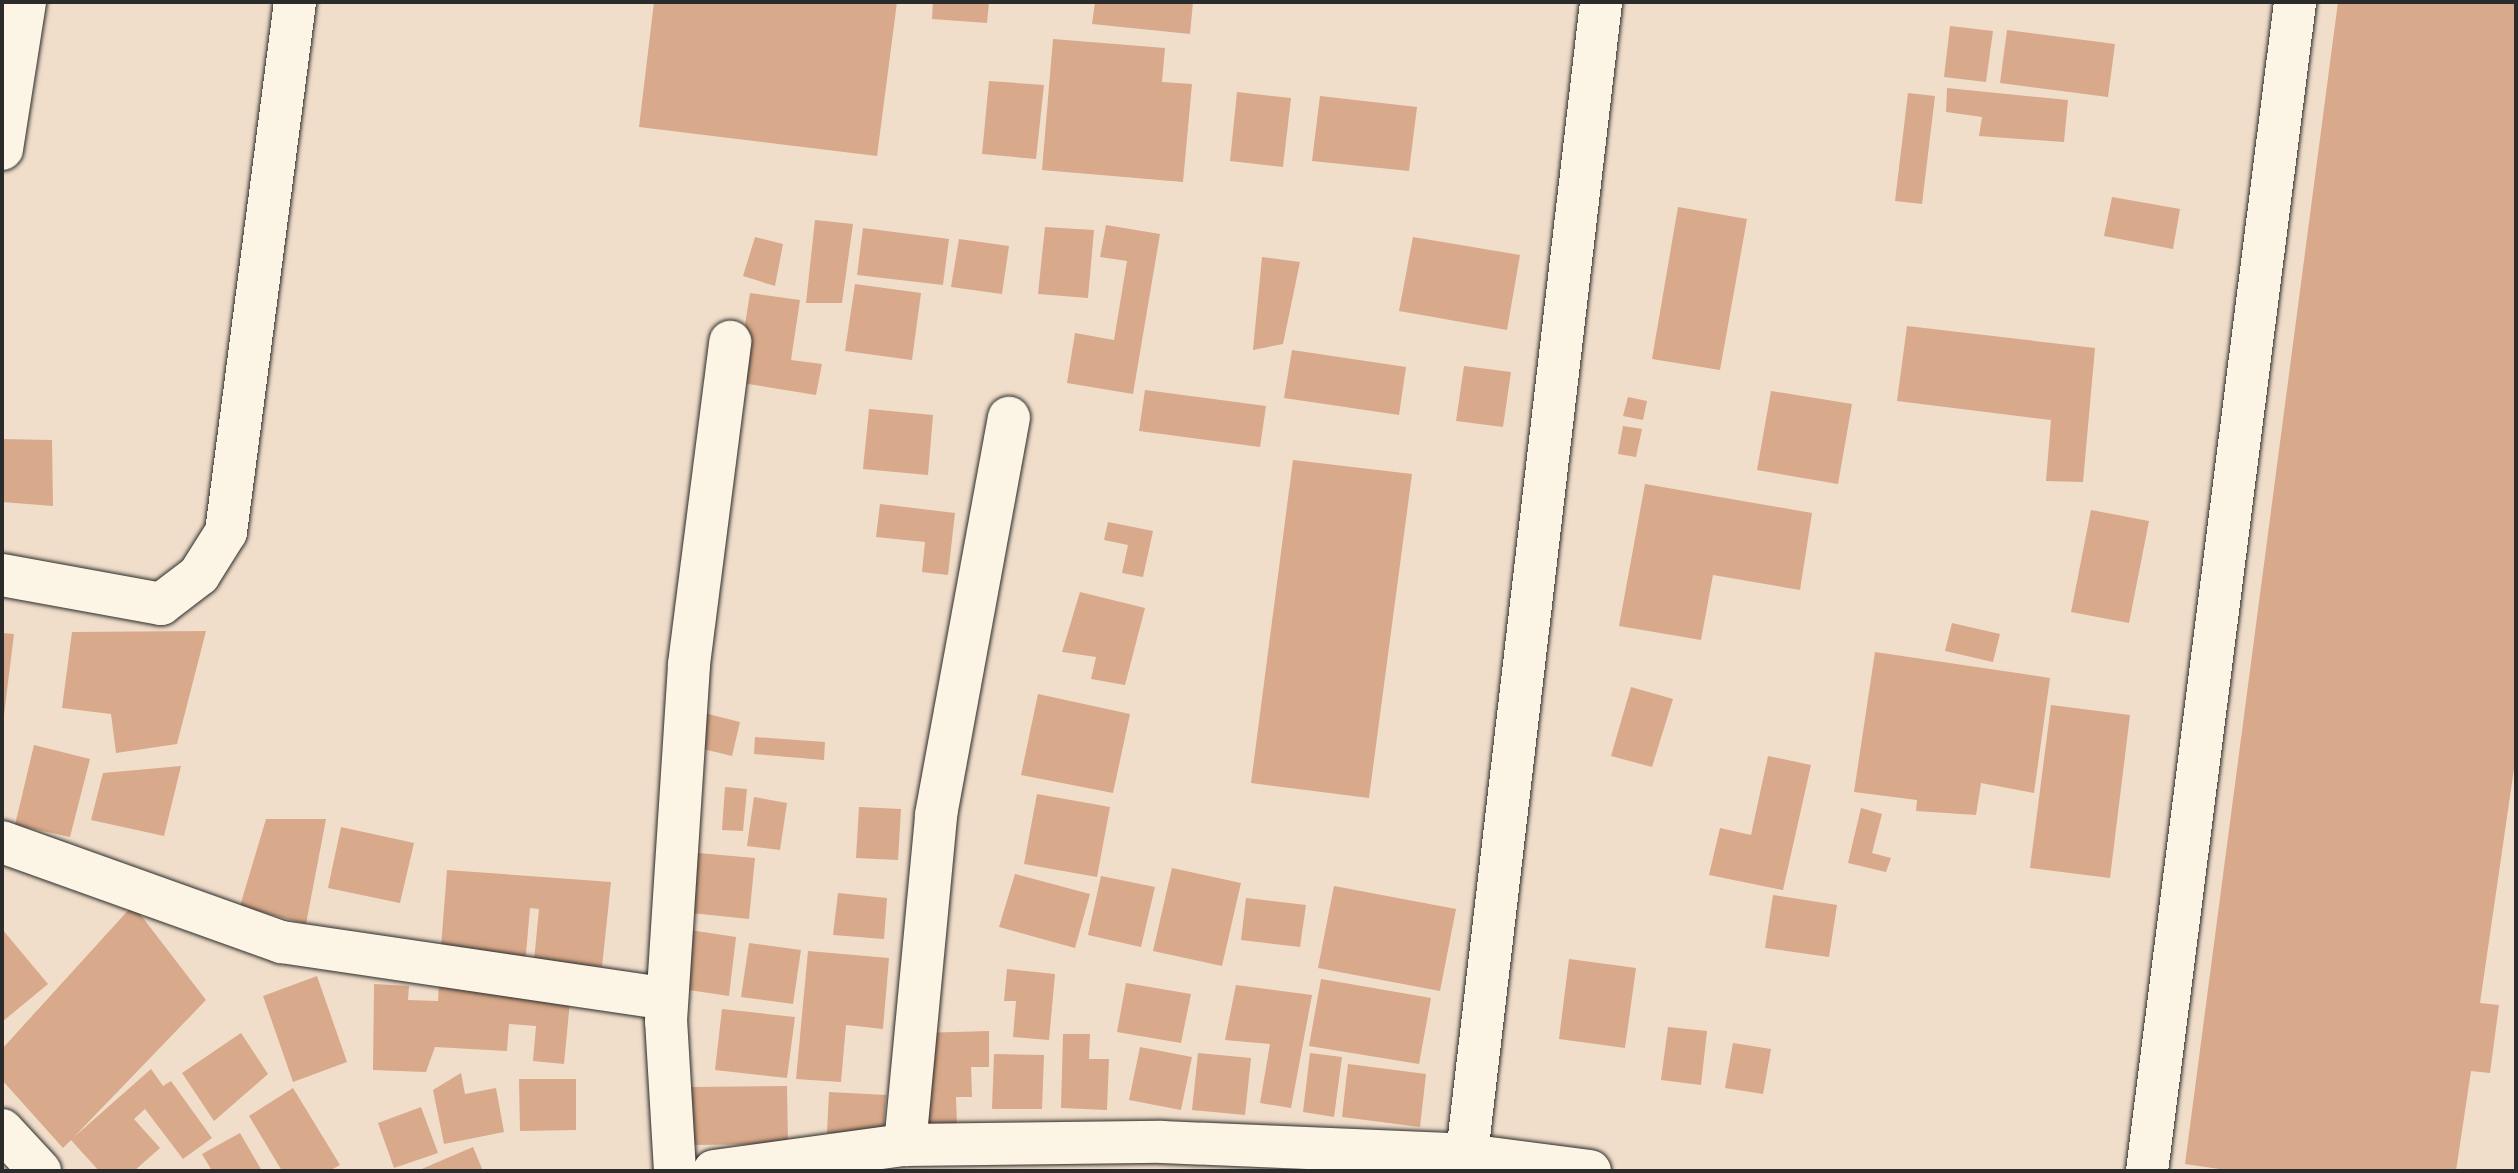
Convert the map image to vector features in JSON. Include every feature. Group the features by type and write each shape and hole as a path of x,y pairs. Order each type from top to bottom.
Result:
{"street":[{"path":"2,149 25,2"},
{"path":"2,575 161,604 199,575 226,532 295,2"},
{"path":"1466,1163 1601,2"},
{"path":"2147,1171 2295,2"},
{"path":"675,1171 667,999 689,664 730,342"},
{"path":"905,1145 936,815 1009,418"},
{"path":"2,842 282,942 667,999"},
{"path":"2,1130 40,1171"},
{"path":"714,1171 905,1145 1162,1142 1590,1171"}],"building":[{"path":"654,2 897,2 877,156 639,127"},
{"path":"933,2 989,2 987,23 932,19"},
{"path":"1095,2 1193,2 1190,34 1092,24"},
{"path":"2338,2 2516,2 2516,755 2480,1003 2499,1005 2490,1073 2471,1071 2456,1171 2233,1171 2185,1164"},
{"path":"1950,26 1993,31 1986,82 1944,77"},
{"path":"2007,30 2115,44 2108,97 2000,83"},
{"path":"1053,39 1165,48 1162,82 1192,84 1183,182 1042,170"},
{"path":"989,81 1044,85 1036,159 982,154"},
{"path":"1947,88 2068,100 2064,142 1979,136 1982,117 1946,112"},
{"path":"1237,92 1291,98 1283,167 1230,161"},
{"path":"1908,93 1935,96 1922,204 1895,201"},
{"path":"1320,96 1417,107 1409,171 1312,161"},
{"path":"2112,197 2180,209 2173,249 2104,236"},
{"path":"1678,207 1747,219 1720,370 1652,359"},
{"path":"815,220 853,224 842,303 806,303"},
{"path":"1106,225 1160,234 1133,394 1067,383 1075,333 1114,340 1127,261 1100,257"},
{"path":"1045,227 1094,230 1088,298 1038,294"},
{"path":"863,228 949,239 943,285 857,275"},
{"path":"755,237 783,244 775,286 743,276"},
{"path":"1413,237 1520,255 1507,330 1399,311"},
{"path":"959,239 1009,246 1002,294 951,287"},
{"path":"1262,257 1300,262 1283,344 1253,350"},
{"path":"855,284 921,293 912,360 845,351"},
{"path":"750,293 800,300 791,360 822,364 816,395 736,382"},
{"path":"1907,326 2095,348 2083,482 2046,481 2051,420 1897,401"},
{"path":"1292,350 1406,367 1399,415 1284,398"},
{"path":"1464,366 1511,372 1503,427 1456,421"},
{"path":"1145,390 1266,406 1260,447 1139,431"},
{"path":"1771,391 1852,404 1838,484 1757,470"},
{"path":"1628,397 1647,401 1643,420 1623,416"},
{"path":"869,409 933,415 928,475 863,469"},
{"path":"1623,426 1642,429 1636,457 1618,454"},
{"path":"2,439 52,440 53,506 2,502"},
{"path":"1293,460 1412,474 1369,798 1251,783"},
{"path":"1645,484 1812,513 1800,590 1713,575 1701,640 1619,626"},
{"path":"880,504 955,513 948,575 922,572 925,542 876,537"},
{"path":"2091,510 2149,521 2129,623 2071,612"},
{"path":"1108,522 1153,531 1143,577 1122,573 1128,545 1104,540"},
{"path":"1080,592 1145,608 1125,685 1091,679 1096,657 1062,652"},
{"path":"1952,623 2000,634 1993,662 1945,651"},
{"path":"206,631 177,744 116,753 111,714 62,708 72,632"},
{"path":"2,633 14,634 4,715 2,715"},
{"path":"1875,652 2050,678 2034,793 1981,783 1976,815 1916,811 1917,800 1854,792"},
{"path":"1631,687 1673,699 1652,767 1611,756"},
{"path":"1038,694 1130,714 1113,793 1021,775"},
{"path":"2051,705 2130,715 2110,878 2030,868"},
{"path":"704,713 740,722 732,756 695,747"},
{"path":"755,737 825,742 824,760 754,754"},
{"path":"34,745 90,759 70,837 15,825"},
{"path":"1768,756 1811,765 1783,890 1709,875 1720,828 1751,835"},
{"path":"181,766 164,836 91,820 103,773"},
{"path":"725,787 747,789 743,831 722,830"},
{"path":"1037,794 1110,807 1097,877 1024,864"},
{"path":"754,797 787,803 780,850 747,846"},
{"path":"859,807 901,809 898,860 856,858"},
{"path":"1861,808 1882,814 1872,853 1891,858 1886,872 1848,863"},
{"path":"266,819 326,819 306,924 240,906"},
{"path":"341,827 414,843 400,903 328,888"},
{"path":"687,852 755,858 749,919 681,912"},
{"path":"1172,868 1241,883 1222,966 1153,951"},
{"path":"447,870 611,882 602,967 534,961 539,909 530,908 525,965 440,960"},
{"path":"1015,874 1090,894 1075,948 999,927"},
{"path":"1101,876 1155,887 1141,947 1088,935"},
{"path":"1334,886 1456,909 1440,991 1318,968"},
{"path":"838,893 887,898 884,939 833,935"},
{"path":"1773,895 1837,905 1829,957 1765,948"},
{"path":"1246,898 1306,905 1300,947 1241,940"},
{"path":"133,905 206,1000 74,1137 151,1069 163,1086 171,1081 212,1138 183,1159 145,1109 134,1119 160,1148 134,1171 99,1171 71,1140 63,1148 2,1080 2,1049"},
{"path":"2,929 48,984 2,1022"},
{"path":"690,930 736,937 729,996 682,989"},
{"path":"749,943 801,950 793,1004 741,997"},
{"path":"808,951 889,958 883,1029 846,1025 841,1082 796,1079"},
{"path":"1569,959 1636,968 1625,1048 1559,1039"},
{"path":"1007,969 1055,974 1049,1040 1013,1037 1016,1001 1004,1001"},
{"path":"317,976 347,1062 293,1082 263,996"},
{"path":"1321,979 1431,998 1419,1064 1309,1046"},
{"path":"1126,983 1191,994 1181,1043 1117,1032"},
{"path":"374,984 409,986 408,1000 438,1001 439,984 570,1001 564,1064 533,1061 536,1026 509,1024 507,1051 435,1047 426,1072 373,1070"},
{"path":"1236,985 1312,995 1291,1108 1260,1103 1270,1044 1225,1040"},
{"path":"722,1009 795,1017 787,1078 715,1070"},
{"path":"1668,1027 1707,1031 1701,1085 1661,1080"},
{"path":"989,1031 989,1067 971,1067 972,1097 956,1097 957,1126 922,1127 919,1033"},
{"path":"241,1033 268,1074 214,1121 182,1073"},
{"path":"1063,1034 1090,1034 1089,1059 1109,1059 1107,1110 1061,1108"},
{"path":"1733,1043 1771,1049 1763,1094 1725,1088"},
{"path":"1140,1047 1192,1057 1181,1110 1129,1100"},
{"path":"1198,1053 1251,1058 1245,1115 1192,1110"},
{"path":"1310,1053 1342,1057 1334,1117 1303,1112"},
{"path":"994,1054 1044,1055 1042,1109 992,1109"},
{"path":"1348,1064 1426,1074 1420,1127 1342,1117"},
{"path":"461,1073 465,1094 496,1088 504,1132 444,1144 433,1090"},
{"path":"519,1079 576,1079 576,1130 520,1131"},
{"path":"787,1086 788,1144 690,1145 689,1087"},
{"path":"293,1088 340,1165 329,1171 282,1171 249,1116"},
{"path":"829,1092 886,1095 883,1136 827,1133"},
{"path":"421,1107 438,1153 394,1168 378,1123"},
{"path":"240,1133 262,1171 212,1171 202,1154"},
{"path":"473,1147 483,1171 417,1171"}]}
